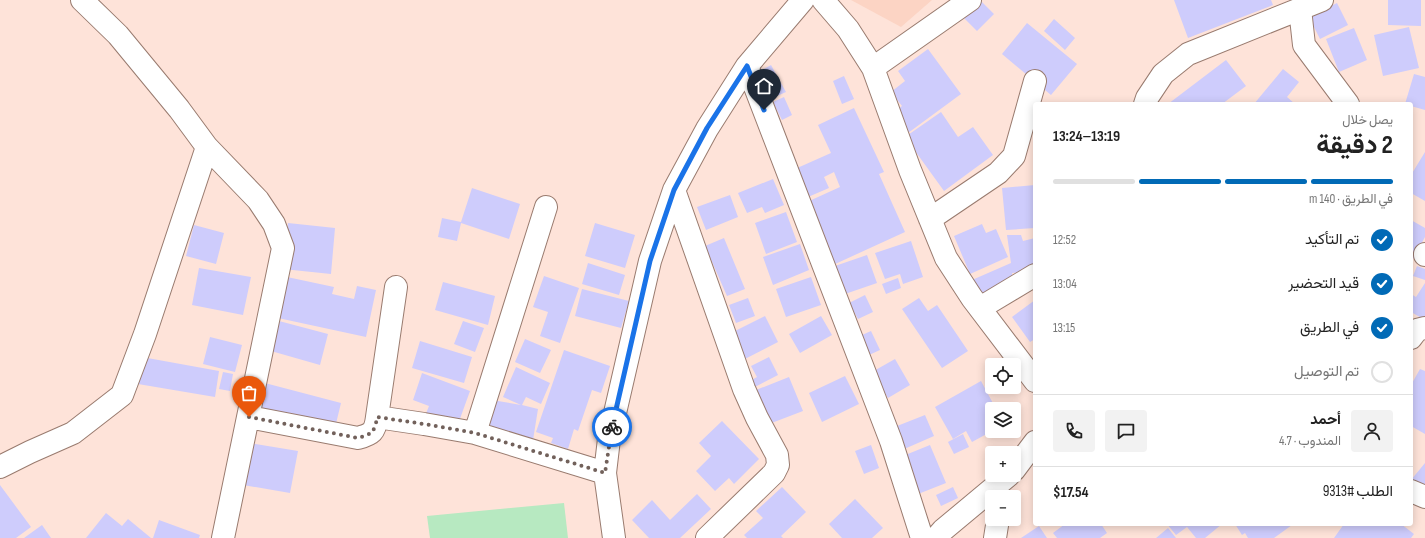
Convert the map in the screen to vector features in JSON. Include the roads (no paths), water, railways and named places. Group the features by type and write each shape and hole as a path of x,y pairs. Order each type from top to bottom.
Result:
{"street":[{"path":"82,0 118,35 179,109 207,147 258,200 274,224 283,248 223,538"},
{"path":"614,538 605,473 610,439 650,261 674,190 707,128 747,66 803,0"},
{"path":"824,0 848,29 873,68 910,170 946,258 972,298 1033,378"},
{"path":"873,68 970,0"},
{"path":"1146,102 1163,74 1188,54 1322,0"},
{"path":"1300,9 1304,45 1347,102"},
{"path":"747,66 891,441 922,538"},
{"path":"930,219 998,173 1014,156 1035,80"},
{"path":"0,467 73,433 122,395 145,334 207,147"},
{"path":"674,190 744,389 756,418 777,455 778,465 774,473 707,538"},
{"path":"475,433 546,207"},
{"path":"980,308 1033,276"},
{"path":"249,417 358,438 373,432 377,417 396,287"},
{"path":"1413,335 1417,330 1425,328"},
{"path":"377,417 475,433 605,473"},
{"path":"1021,461 1033,445"},
{"path":"1021,468 1033,463"},
{"path":"936,538 943,530 1001,482"},
{"path":"1413,492 1425,497"},
{"path":"995,538 997,526"}]}
